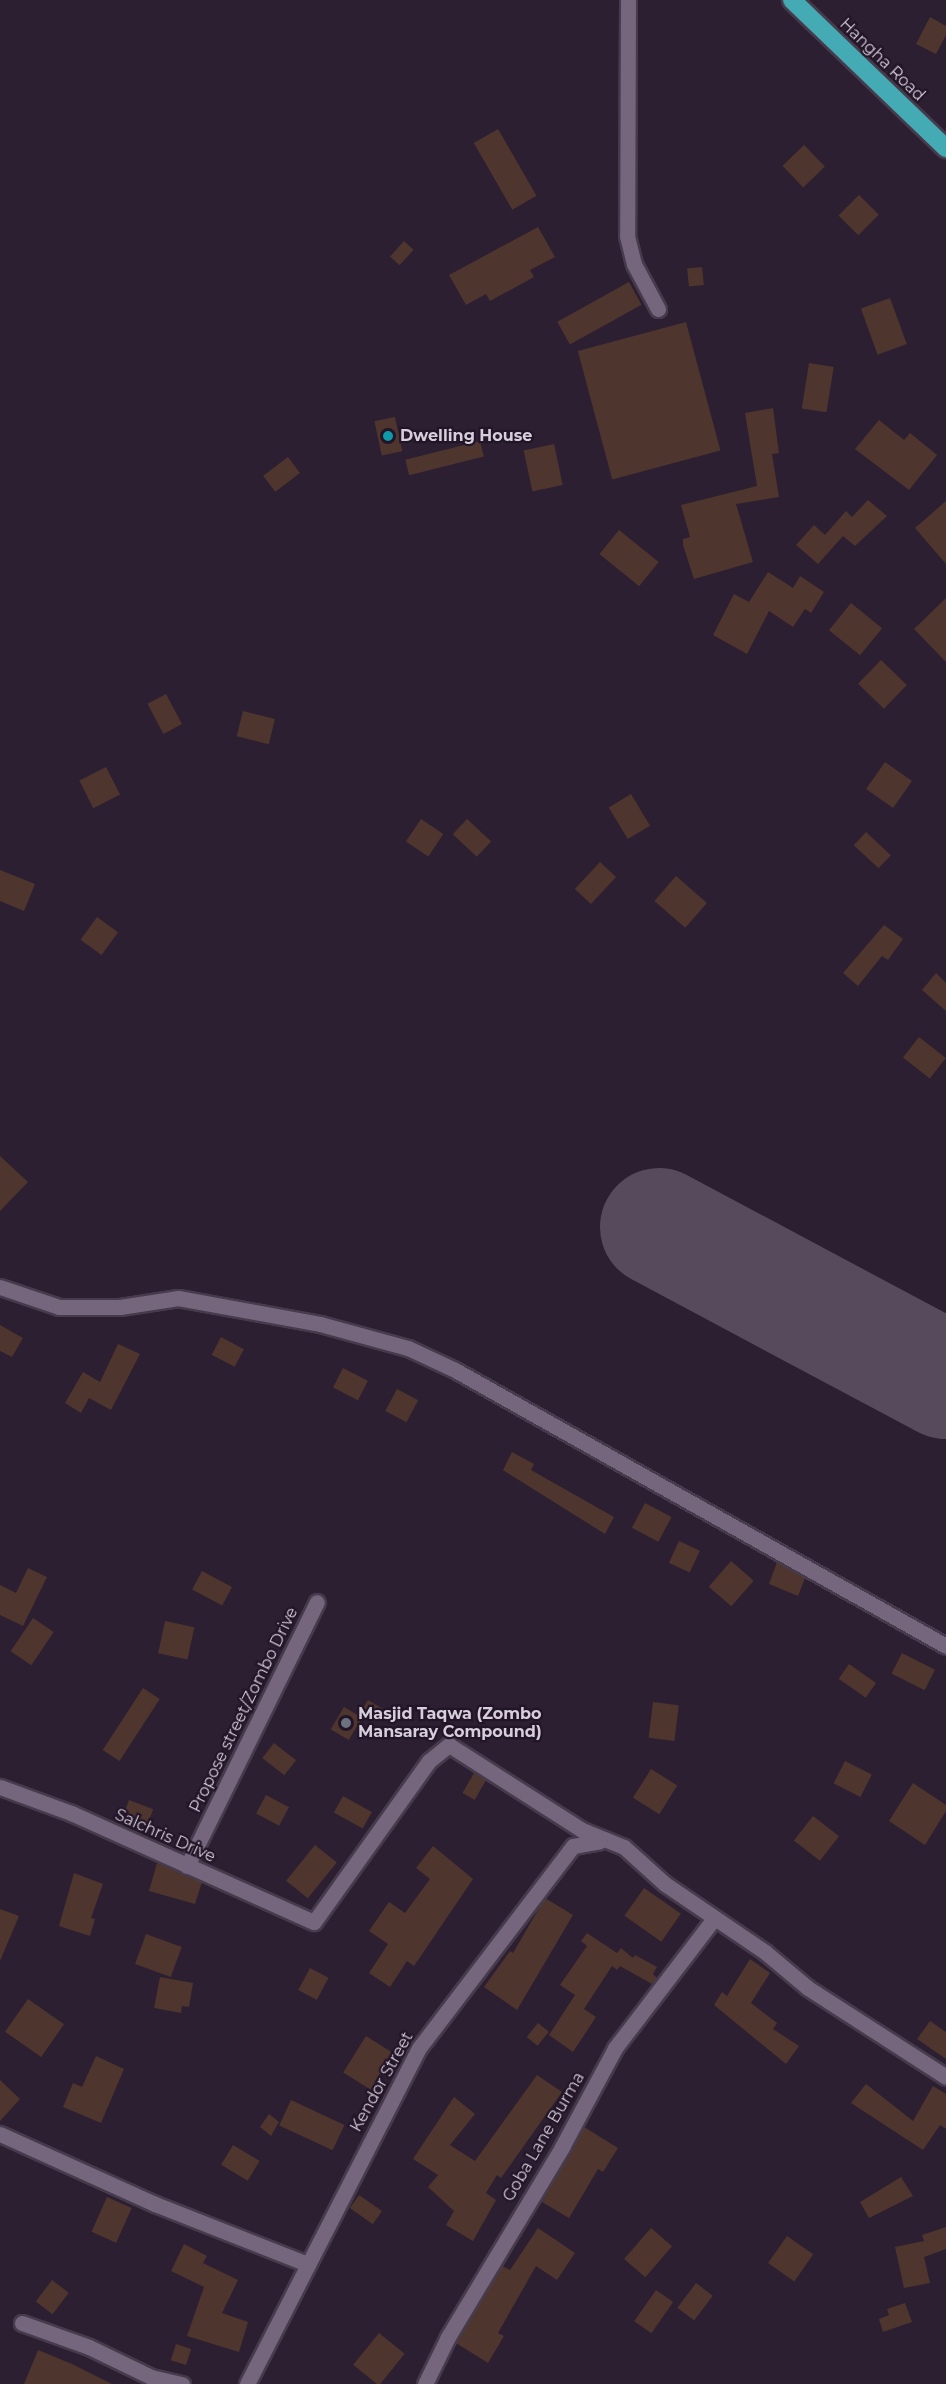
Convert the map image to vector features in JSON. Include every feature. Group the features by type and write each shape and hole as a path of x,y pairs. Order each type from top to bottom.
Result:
{"highway":[{"name":"Hangha Road","path":"792,0 946,148"}],"street":[{"path":"628,0 627,236 634,264 658,309"},
{"path":"0,1287 59,1306 120,1307 178,1298 320,1324 408,1348 454,1370 946,1646"},
{"name":"Propose street/Zombo Drive","path":"187,1866 317,1602"},
{"name":"Salchris Drive","path":"0,1787 71,1813 314,1922 429,1761 449,1745 600,1840"},
{"path":"600,1840 624,1847 713,1920 765,1952 808,1988 946,2077"},
{"name":"Kendor Street","path":"248,2384 307,2264 419,2048 573,1846 600,1840"},
{"name":"Goba Lane Burma","path":"425,2384 448,2337 562,2147 615,2048 713,1920"},
{"path":"0,2134 155,2204 307,2264"},
{"path":"22,2323 89,2347 151,2377 182,2384"}],"building":[{"path":"930,17 946,26 946,35 936,54 916,44"},
{"path":"498,129 536,196 512,210 474,143"},
{"path":"804,145 825,167 803,187 782,166"},
{"path":"859,195 879,215 858,235 838,216"},
{"path":"538,227 555,257 530,270 534,277 490,301 486,294 466,305 449,275"},
{"path":"404,241 414,250 400,265 390,257"},
{"path":"702,267 704,285 689,286 687,269"},
{"path":"629,282 642,305 570,344 557,322"},
{"path":"890,298 907,344 878,355 861,309"},
{"path":"686,322 720,450 612,479 578,351"},
{"path":"809,363 834,367 826,412 802,408"},
{"path":"773,408 779,453 772,454 779,497 736,504 753,562 694,579 683,545 683,539 690,537 681,505 757,486 745,413"},
{"name":"Dwelling House","path":"395,417 402,451 382,456 374,421"},
{"path":"879,420 904,440 910,433 937,455 909,490 855,449"},
{"path":"480,441 484,457 409,475 405,460"},
{"path":"554,444 563,485 532,492 524,450"},
{"path":"288,457 300,473 275,492 263,476"},
{"path":"868,500 887,516 855,546 843,536 818,564 796,545 814,525 825,535 846,511 852,517"},
{"path":"946,501 946,564 915,528"},
{"path":"619,530 659,562 639,586 599,554"},
{"path":"768,572 793,588 800,576 824,592 811,613 805,609 793,627 769,611 747,654 713,635 734,594 749,602"},
{"path":"946,598 946,662 914,629"},
{"path":"851,603 882,628 860,655 829,630"},
{"path":"881,660 907,685 884,709 858,684"},
{"path":"166,694 182,724 163,734 147,704"},
{"path":"243,711 275,719 269,744 237,736"},
{"path":"885,762 912,781 893,808 866,789"},
{"path":"106,767 120,795 93,808 79,781"},
{"path":"631,794 650,826 628,839 609,807"},
{"path":"421,819 443,834 428,856 406,841"},
{"path":"467,819 491,842 477,857 453,834"},
{"path":"866,832 891,855 879,868 854,845"},
{"path":"600,862 616,877 591,904 575,889"},
{"path":"0,870 35,884 24,911 0,901"},
{"path":"676,876 707,903 685,928 654,901"},
{"path":"97,917 118,932 102,955 81,940"},
{"path":"884,925 903,939 888,960 882,956 858,986 843,973"},
{"path":"936,973 946,983 946,1011 922,990"},
{"path":"919,1037 946,1058 930,1078 903,1057"},
{"path":"0,1156 28,1182 0,1211"},
{"path":"0,1325 23,1338 12,1357 0,1351"},
{"path":"221,1337 244,1349 235,1367 212,1355"},
{"path":"118,1344 140,1354 111,1410 89,1398 81,1413 65,1403 83,1372 100,1382"},
{"path":"343,1368 368,1381 358,1400 333,1388"},
{"path":"397,1389 418,1400 406,1422 385,1411"},
{"path":"512,1452 534,1464 531,1470 614,1517 605,1534 503,1470"},
{"path":"645,1503 671,1517 658,1542 632,1528"},
{"path":"679,1541 700,1551 690,1572 669,1563"},
{"path":"731,1561 754,1581 731,1606 709,1587"},
{"path":"777,1562 805,1578 798,1596 769,1584"},
{"path":"28,1568 47,1577 23,1626 0,1615 0,1585 16,1593"},
{"path":"202,1571 232,1587 222,1606 192,1590"},
{"path":"33,1618 54,1632 31,1665 11,1651"},
{"path":"165,1621 194,1627 187,1660 158,1653"},
{"path":"902,1653 935,1670 925,1690 892,1673"},
{"path":"849,1664 876,1683 866,1698 839,1679"},
{"path":"143,1688 160,1699 119,1761 103,1750"},
{"path":"368,1700 383,1709 375,1722 360,1713"},
{"path":"653,1702 679,1705 674,1741 649,1738"},
{"name":"Masjid Taqwa (Zombo Mansaray Compound)","path":"344,1707 362,1718 349,1740 331,1729"},
{"path":"274,1743 296,1760 284,1775 262,1758"},
{"path":"845,1761 872,1775 860,1797 834,1783"},
{"path":"651,1769 677,1785 659,1814 633,1798"},
{"path":"474,1773 486,1780 475,1800 462,1793"},
{"path":"913,1783 946,1805 946,1811 925,1845 889,1821"},
{"path":"266,1795 289,1807 279,1826 256,1814"},
{"path":"343,1796 372,1812 363,1829 334,1813"},
{"path":"129,1800 153,1809 148,1823 124,1814"},
{"path":"813,1816 839,1836 820,1861 794,1840"},
{"path":"315,1845 337,1863 308,1898 286,1881"},
{"path":"433,1846 473,1879 414,1966 407,1961 390,1987 369,1973 388,1944 369,1931 389,1902 405,1913 430,1879 416,1868"},
{"path":"157,1863 202,1882 195,1904 149,1891"},
{"path":"74,1873 103,1884 91,1918 95,1919 90,1936 59,1926"},
{"path":"644,1888 681,1914 661,1942 624,1916"},
{"path":"545,1898 573,1915 517,2010 484,1987 510,1951 513,1953"},
{"path":"0,1909 19,1916 0,1961"},
{"path":"587,1933 617,1953 621,1948 633,1958 635,1955 657,1967 653,1974 657,1978 652,1984 620,1966 617,1970 612,1966 584,2009 596,2017 573,2052 549,2035 575,1995 560,1985 587,1946 581,1941"},
{"path":"146,1934 182,1947 171,1977 135,1964"},
{"path":"750,1959 770,1973 751,2003 777,2023 773,2029 799,2046 786,2064 714,2005 722,1992 727,1996"},
{"path":"310,1968 329,1978 317,2000 298,1990"},
{"path":"160,1977 193,1983 189,2007 182,2006 181,2013 154,2008"},
{"path":"28,1999 64,2024 41,2057 5,2032"},
{"path":"930,2021 946,2032 946,2059 917,2039"},
{"path":"538,2023 549,2032 538,2046 527,2037"},
{"path":"366,2036 393,2053 370,2089 343,2072"},
{"path":"96,2056 124,2069 101,2123 63,2107 73,2083 82,2087"},
{"path":"537,2075 562,2092 501,2178 497,2175 486,2193 496,2200 473,2241 446,2225 454,2211 428,2187 438,2175 413,2159 454,2097 475,2114 450,2145 475,2161"},
{"path":"0,2080 20,2099 0,2121"},
{"path":"866,2084 913,2121 933,2086 946,2094 946,2129 940,2125 923,2150 851,2103"},
{"path":"291,2100 344,2125 333,2150 279,2125"},
{"path":"269,2114 279,2122 271,2136 260,2127"},
{"path":"584,2127 618,2148 603,2172 598,2169 569,2218 542,2202"},
{"path":"233,2145 260,2161 248,2181 221,2165"},
{"path":"901,2177 913,2196 869,2218 860,2202"},
{"path":"359,2195 382,2211 373,2224 350,2208"},
{"path":"107,2197 132,2208 116,2243 92,2232"},
{"path":"946,2227 946,2249 924,2257 930,2283 904,2288 895,2247 924,2241 922,2235"},
{"path":"538,2228 575,2253 557,2280 536,2266 498,2333 504,2336 488,2363 456,2343 502,2266 510,2270"},
{"path":"651,2228 672,2246 645,2277 624,2259"},
{"path":"787,2236 813,2254 794,2281 768,2263"},
{"path":"184,2244 207,2256 203,2263 238,2280 222,2313 248,2322 239,2352 187,2336 204,2287 171,2271"},
{"path":"52,2280 69,2293 53,2314 36,2302"},
{"path":"696,2283 713,2296 694,2320 677,2308"},
{"path":"656,2290 673,2302 651,2333 634,2321"},
{"path":"905,2303 912,2322 883,2332 879,2319 889,2315 887,2309"},
{"path":"379,2333 405,2354 380,2384 377,2384 353,2365"},
{"path":"176,2344 191,2349 186,2365 171,2360"},
{"path":"38,2350 72,2364 112,2384 24,2384"}],"runway":[{"path":"659,1227 946,1380"}],"place":[{"name":"Dwelling House","path":"388,436"},
{"name":"Masjid Taqwa (Zombo Mansaray Compound)","path":"346,1723"}]}
